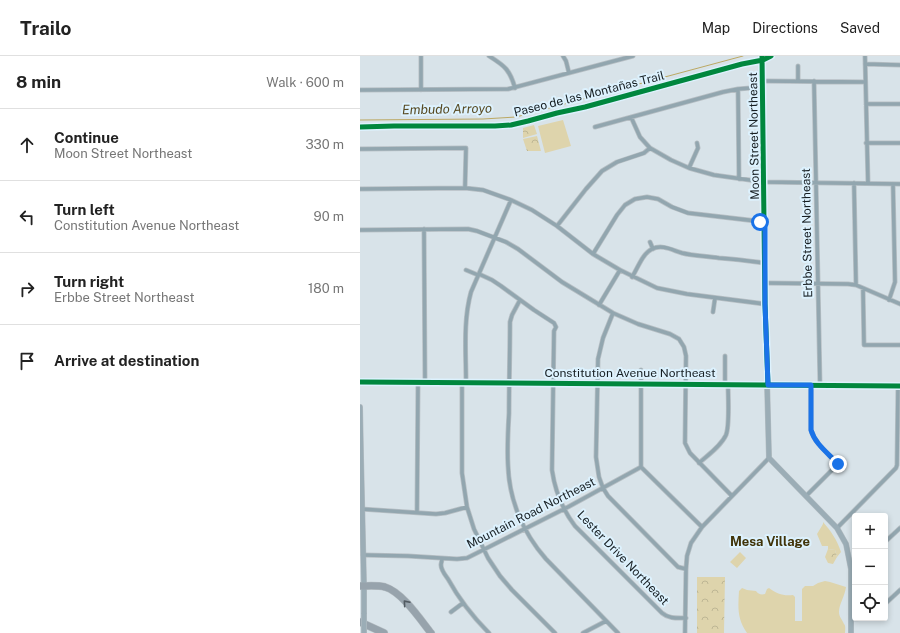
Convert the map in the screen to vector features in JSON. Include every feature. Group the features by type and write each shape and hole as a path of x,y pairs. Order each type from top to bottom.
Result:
{"highway":[{"path":"362,586 385,587 395,592 404,600 431,633"},
{"path":"360,622 384,633"}],"street":[{"path":"421,56 421,90"},
{"path":"489,56 509,71 515,88"},
{"path":"562,56 566,61 569,73"},
{"path":"360,90 502,90 515,88 618,58 633,56"},
{"name":"Moon Street Northeast","path":"762,56 766,263 765,304 769,458"},
{"path":"865,56 868,183"},
{"path":"865,64 900,65"},
{"path":"798,66 798,81"},
{"path":"595,127 723,92 763,84 798,81 865,82"},
{"name":"Erbbe Street Northeast","path":"814,81 820,385"},
{"path":"738,89 739,179"},
{"path":"866,104 900,104"},
{"path":"632,117 640,137 650,148 689,168 714,175 764,182 900,184"},
{"path":"689,168 698,148 697,143"},
{"path":"866,143 900,143"},
{"path":"360,149 466,148 465,188"},
{"path":"557,226 602,171 617,162 644,153 650,148"},
{"path":"854,183 856,285"},
{"path":"889,300 894,282 893,184"},
{"path":"360,188 465,188 483,190 511,200 532,210 557,226 593,254 632,277 657,288 687,294 765,304"},
{"path":"593,254 617,215 625,205 635,199 647,197 658,199 672,207 688,213 765,222"},
{"path":"511,200 478,275 468,303 466,318 462,473 467,507 474,529 484,550 500,576 555,633"},
{"path":"424,229 425,382"},
{"path":"360,230 468,229 477,231 518,248 552,275 613,313 638,324 670,334 679,340 684,347 686,356 685,443 690,453 732,496"},
{"path":"650,242 653,249"},
{"path":"632,277 647,253 653,249 661,247 682,253 701,256 766,263"},
{"name":"Lester Drive Northeast","path":"466,270 492,280 502,286 554,323 556,327 554,331 552,470 560,501 575,526 666,617 686,618"},
{"path":"599,305 620,270"},
{"path":"766,283 856,285 900,304"},
{"path":"863,288 864,345 900,345"},
{"path":"713,312 715,298"},
{"path":"520,300 512,314 510,322 508,475 515,508 525,529 546,559 618,633"},
{"path":"613,313 603,338 598,359 597,466 599,477 603,488 614,503 678,567 686,569"},
{"path":"699,463 719,444 725,436 728,428 725,356"},
{"path":"642,370 641,467 702,527"},
{"name":"Constitution Avenue Northeast","path":"360,382 899,386"},
{"path":"417,513 418,382"},
{"path":"806,496 838,464 816,441 811,430 811,385"},
{"path":"837,528 895,471 897,465 899,386"},
{"path":"360,407 364,633"},
{"path":"686,633 686,569 687,556 691,543 702,527 769,458 837,528 846,544 852,565"},
{"name":"Mountain Road Northeast","path":"362,555 442,559 467,558 564,509 641,467"},
{"path":"361,509 436,514 467,507"},
{"path":"888,539 900,528"},
{"path":"442,559 441,566 443,572 463,603 489,633"},
{"path":"851,633 852,585"},
{"path":"888,601 900,590"},
{"path":"451,612 463,603"},
{"path":"584,633 606,621"}],"green space":[{"path":"563,120 571,146 545,153 538,126"},
{"path":"534,125 537,134 523,138 523,128"},
{"path":"537,136 541,151 527,151 523,139"},
{"path":"823,522 834,536 841,552 837,557 835,550 828,549 828,546 822,546 817,534"},
{"path":"828,549 835,550 837,557 833,564 828,563 825,557"},
{"path":"740,552 746,558 737,568 730,562"},
{"path":"697,577 725,577 724,633 697,633"},
{"path":"825,581 846,587 839,612 845,626 845,633 747,633 741,623 738,608 739,591 742,588 756,591 759,594 765,594 769,588 780,594 793,595 795,597 795,621 802,621 802,589 805,586 813,586"}],"waterway":[{"name":"Embudo Arroyo","path":"360,120 483,119 516,117 743,56"}],"cycle path":[{"path":"762,56 765,304 768,385"},
{"name":"Paseo de las Montañas Trail","path":"360,127 511,125 585,107 742,64 763,60 771,56"},
{"path":"360,382 900,386"}],"district":[{"name":"Mesa Village","path":"770,541"}],"route":[{"path":"760,222 765,222 765,304 768,385 811,385 811,430 816,441 838,464"}]}
